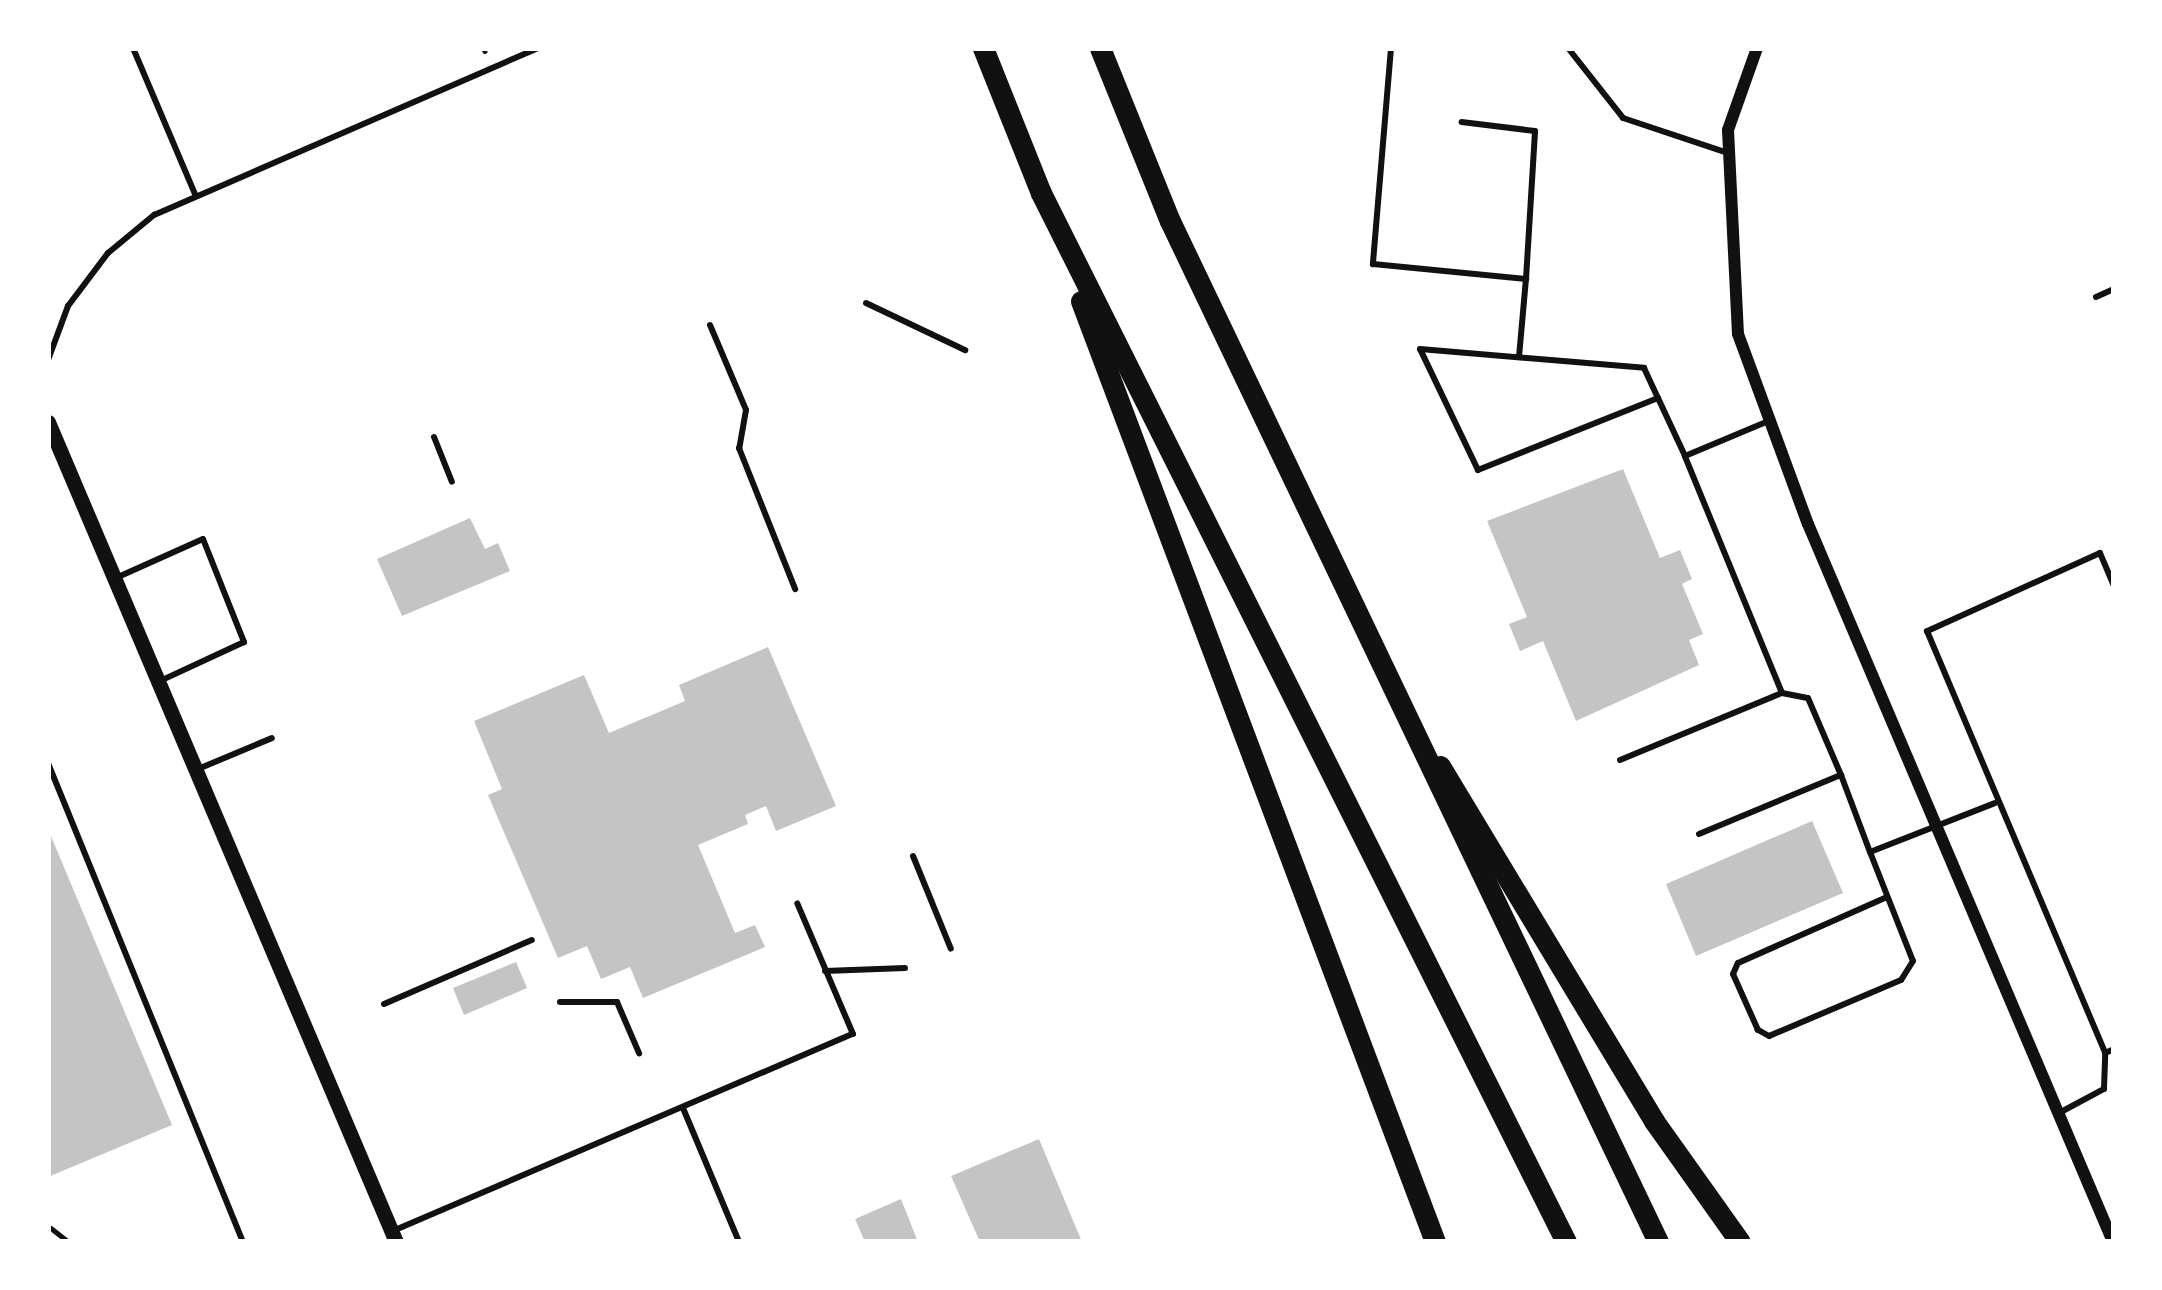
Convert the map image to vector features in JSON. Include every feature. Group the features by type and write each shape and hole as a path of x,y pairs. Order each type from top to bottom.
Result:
{"highway":[{"path":"983,48 1436,1242"},
{"path":"1100,48 1170,221 1658,1242"},
{"path":"1041,194 1566,1242"},
{"path":"1394,697 1511,874 1654,1121 1740,1242"}],"street":[{"path":"1756,48 1728,153 1738,334 1766,422 2113,1242"},
{"path":"48,422 162,680 394,1237"}],"lane":[{"path":"133,48 195,194"},
{"path":"48,360 68,306 108,253 154,215 538,48"},
{"path":"1391,48 1373,264 1526,279"},
{"path":"1568,48 1623,118 1728,153"},
{"path":"1462,122 1535,130 1519,357"},
{"path":"2096,297 2114,290"},
{"path":"866,304 965,350"},
{"path":"710,325 746,410 740,448 795,589"},
{"path":"1658,398 1478,470 1420,349 1644,368 1658,398 1685,456 1782,693"},
{"path":"1685,456 1766,422"},
{"path":"434,437 452,482"},
{"path":"118,577 203,539 244,642 162,680"},
{"path":"2059,1113 2104,1090 2110,1051 1995,803 1927,631 2100,554 2114,586"},
{"path":"1620,760 1782,693 1808,698 1840,776 1870,853 1887,897 1912,962 1900,980 1768,1036 1758,1030 1733,974 1738,963 1887,897"},
{"path":"198,769 272,738"},
{"path":"48,763 243,1242"},
{"path":"1699,834 1840,776"},
{"path":"1870,853 1995,803"},
{"path":"913,856 951,949"},
{"path":"394,1237 853,1034 797,903"},
{"path":"384,1004 532,940"},
{"path":"825,971 905,968"},
{"path":"560,1002 617,1002 639,1053"},
{"path":"683,1108 740,1242"}],"path":[{"path":"51,1228 69,1242"}],"building":[{"path":"1623,469 1660,558 1680,550 1692,579 1682,584 1703,634 1689,640 1699,665 1576,721 1543,641 1520,651 1509,624 1527,617 1487,521"},
{"path":"470,518 485,549 498,543 510,571 402,616 377,559"},
{"path":"768,647 836,806 776,831 766,806 745,815 748,824 698,845 735,933 755,925 765,947 643,998 630,967 601,979 587,946 558,958 488,795 502,789 474,721 584,675 609,733 685,701 679,685"},
{"path":"1812,821 1843,893 1696,956 1666,884"},
{"path":"48,829 172,1125 48,1177"},
{"path":"516,962 527,988 464,1015 453,988"},
{"path":"1039,1139 1082,1242 980,1242 951,1176"},
{"path":"901,1199 918,1242 865,1242 855,1219"}]}
